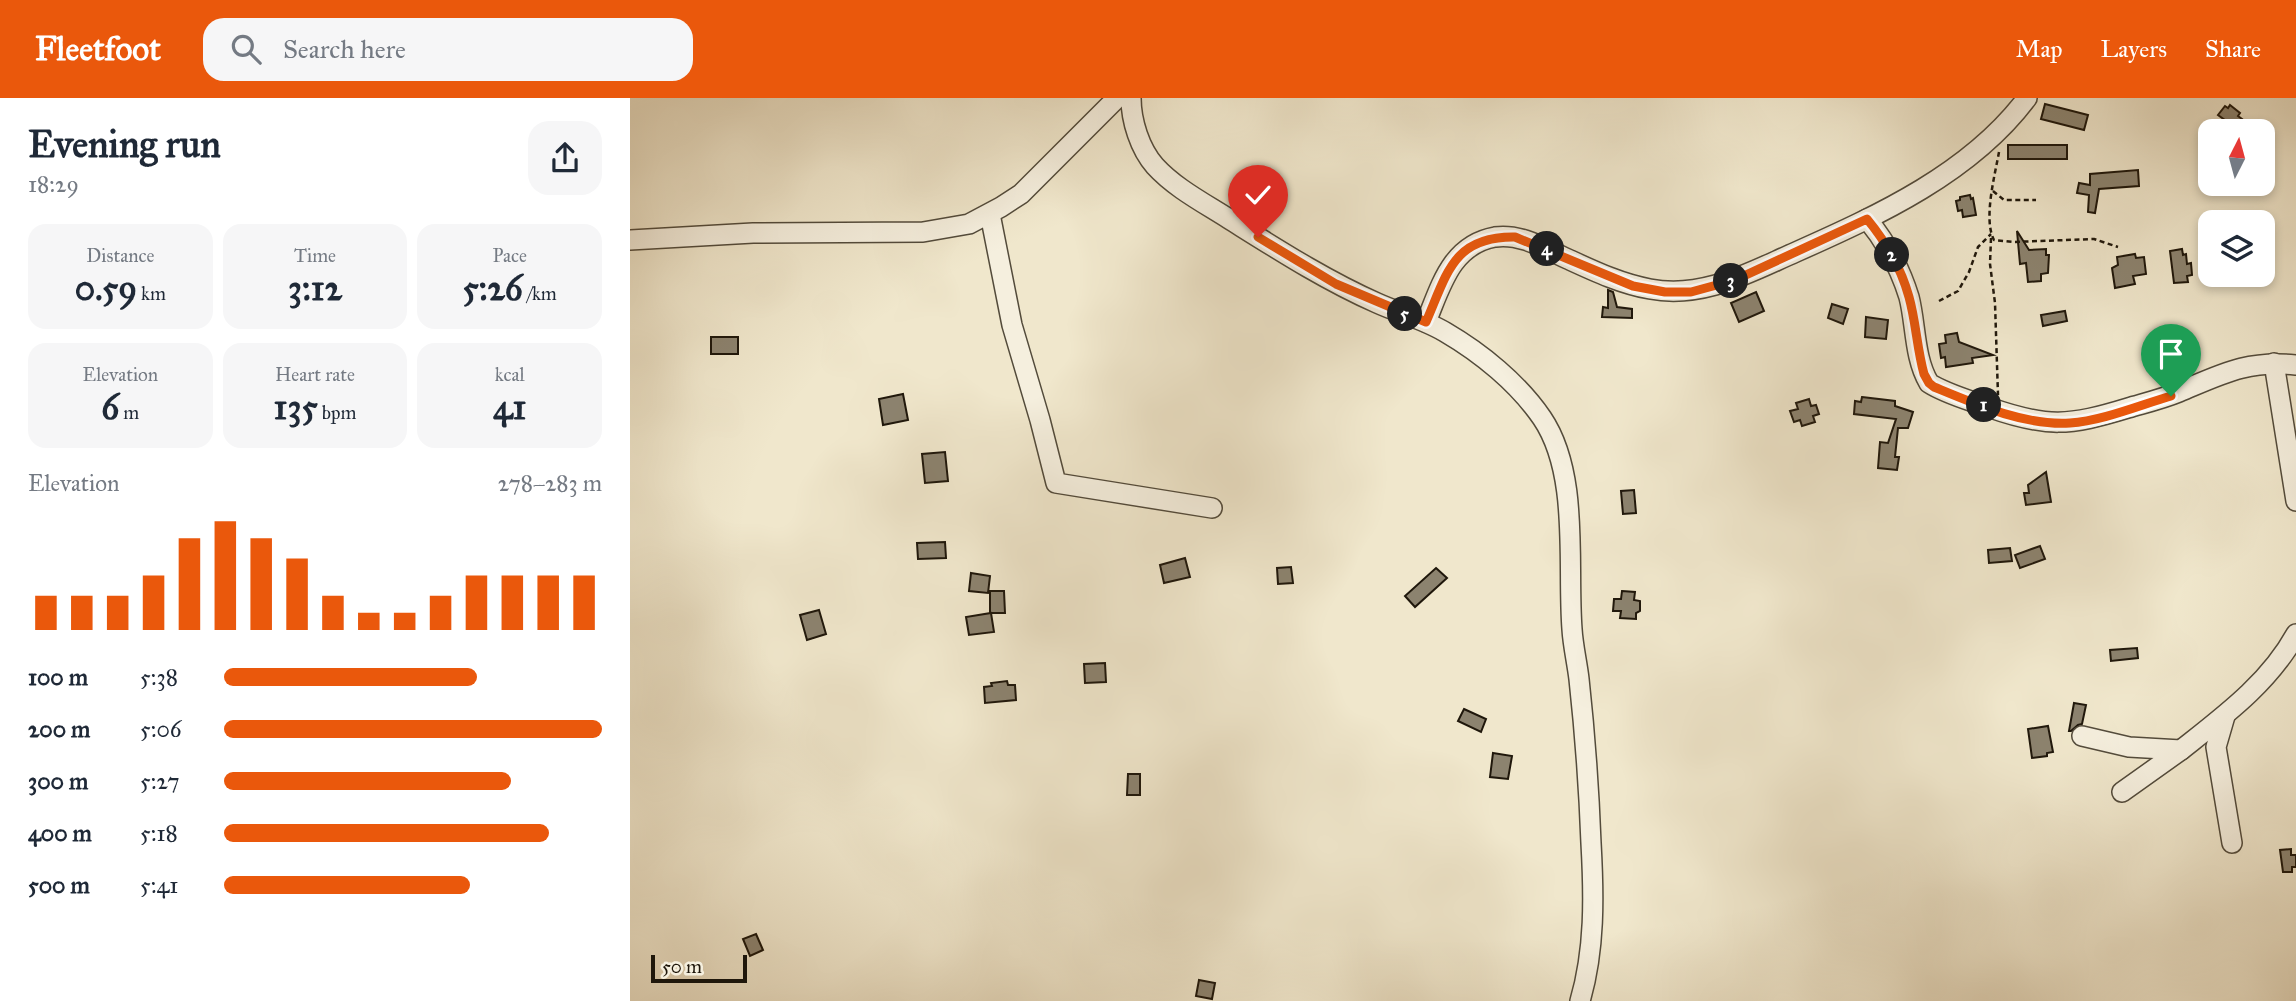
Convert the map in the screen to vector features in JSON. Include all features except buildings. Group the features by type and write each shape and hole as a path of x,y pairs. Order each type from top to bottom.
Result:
{"street":[{"path":"630,240 753,233 923,232 969,224 1021,194 1118,98"},
{"path":"1131,98 1137,132 1145,152 1168,178 1214,210 1336,284 1426,322 1474,351 1516,386 1543,419 1557,449 1567,501 1572,628 1584,727 1593,877 1590,962 1580,1001"},
{"path":"1426,322 1450,268 1459,255 1471,245 1491,238 1515,237 1633,286 1665,292 1691,292 1735,280 1867,219 1928,185 2002,128 2027,98"},
{"path":"990,214 1012,325 1056,483 1212,508"},
{"path":"1867,219 1891,252 1905,286 1923,368 1929,383 1998,410 2051,423 2084,421 2171,396 2220,373 2255,365 2296,365"},
{"path":"2274,363 2296,501"},
{"path":"2122,792 2225,716 2294,646"},
{"path":"2225,716 2216,747 2232,843"},
{"path":"2082,736 2129,747 2180,750"}],"path":[{"path":"2002,128 1989,230 1994,240 2013,242 2094,239 2118,247"},
{"path":"1993,191 2004,200 2036,201"},
{"path":"1939,301 1958,291 1969,272 1978,247 1991,234"},
{"path":"1991,234 1990,264 1996,316 1998,410"}],"route":[{"path":"1258,237 1336,284 1426,322 1450,268 1459,255 1471,245 1498,236 1515,237 1533,243 1633,286 1665,292 1691,292 1735,280 1867,219 1891,252 1909,298 1924,374 1934,387 2027,419 2051,423 2084,421 2171,396"}]}
